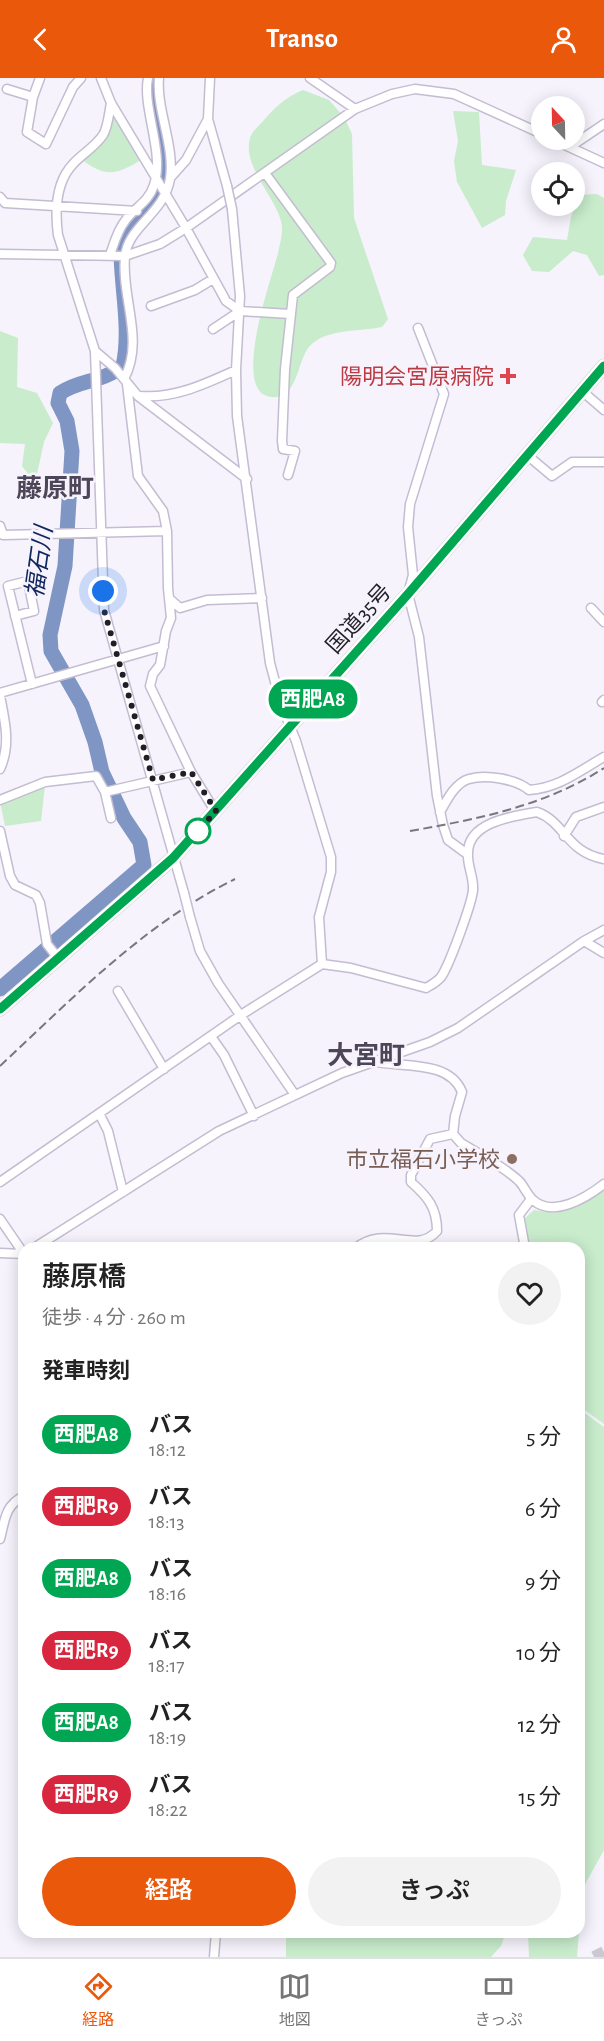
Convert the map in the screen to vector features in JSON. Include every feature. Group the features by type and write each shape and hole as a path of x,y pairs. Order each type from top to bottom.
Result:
{"highway":[{"name":"国道35号","path":"0,1009 52,950 173,858 408,594 604,366"}],"street":[{"path":"40,78 33,97 27,132 46,144 73,87 81,78"},
{"path":"101,78 111,104 186,228 226,301 240,311 290,314"},
{"path":"159,78 170,178"},
{"path":"210,78 207,119 232,209 240,311 236,370 237,416 270,663 281,704 296,741 331,857 331,872 319,917 322,964"},
{"path":"310,78 355,109"},
{"path":"112,256 125,220 137,211 154,184 155,136 147,79"},
{"path":"7,89 33,97"},
{"path":"0,254 124,256 160,244 355,109 392,94 432,90 454,94 531,129"},
{"path":"111,104 104,134 73,164 57,198 56,207 58,235 95,351 104,610 200,951 218,984 295,1095"},
{"path":"207,119 186,160 170,178 150,219 128,241 124,256 125,284 134,351 124,379 138,476 163,511 167,531 171,618 166,630 160,665 153,674 150,686 191,772 216,811"},
{"path":"585,137 604,124"},
{"path":"576,150 604,163"},
{"path":"265,173 331,263 330,267 293,295 282,441 283,449 294,451 288,475"},
{"path":"0,197 5,203 137,211"},
{"path":"151,306 195,290 213,279"},
{"path":"213,329 240,311"},
{"path":"418,328 444,394 410,504 408,527 413,574 408,594 419,637 440,812 448,840 467,854"},
{"path":"95,351 115,368 138,396 247,479"},
{"path":"138,396 159,398 200,387 236,370"},
{"path":"582,391 604,410"},
{"path":"527,455 552,476 572,462 604,462"},
{"path":"0,525 3,535 167,531"},
{"path":"171,600 180,608 207,600 262,598"},
{"path":"591,608 604,621"},
{"path":"15,615 32,684"},
{"path":"0,769 5,756 0,695 164,646"},
{"path":"440,812 454,789 468,779 510,781 522,784 529,790 542,789 562,783 604,757"},
{"path":"108,792 191,772"},
{"path":"0,800 45,782 96,776 108,792 111,818"},
{"path":"564,836 576,817 604,807"},
{"path":"0,1182 212,1038 241,1015 322,964 351,968 426,988 433,984 441,977 446,966 472,897 472,875 467,854 469,843 479,829 528,814 543,814 583,853 604,859"},
{"path":"0,831 15,885 36,895 52,950"},
{"path":"44,1242 212,1136 370,1061 430,1042 458,1028 584,940 604,930"},
{"path":"584,940 604,953"},
{"path":"118,991 164,1069"},
{"path":"212,1038 224,1055 254,1116"},
{"path":"370,1061 440,1070 452,1076 462,1092 455,1116 453,1134 461,1143 520,1182 531,1199 542,1206 554,1207 579,1201 604,1184"},
{"path":"100,1115 108,1131 123,1192"},
{"path":"366,1242 388,1237 420,1242 429,1240 437,1232 437,1215 428,1197 411,1182 411,1174 430,1138 453,1134"},
{"path":"524,1242 519,1215 531,1199"},
{"path":"0,1219 18,1245"},
{"path":"0,1253 18,1254"},
{"path":"0,1539 7,1511 12,1502 18,1499"},
{"path":"214,1957 216,1938"}],"green space":[{"path":"303,90 329,100 344,117 352,134 354,218 388,319 382,327 333,334 316,341 305,353 292,386 280,396 271,397 259,390 254,375 254,355 257,331 281,241 282,225 278,211 255,170 249,149 250,138 277,106"},
{"path":"111,103 143,159 119,171 105,172 81,159 104,134"},
{"path":"453,111 479,112 482,165 516,170 506,201 505,215 482,228 457,182 454,161 458,141"},
{"path":"597,194 604,198 604,275 599,276 587,255 573,251 549,272 532,271 523,255 533,237 567,240 571,216 585,216 585,195"},
{"path":"0,331 18,338 17,387 37,393 53,423 44,442 35,483 22,466 25,444 0,443"},
{"path":"45,785 41,821 5,826 0,801"},
{"path":"604,1191 604,1424 585,1410 585,1242 528,1242 525,1218 534,1210 555,1213 582,1204"},
{"path":"585,1413 604,1427 604,1850 585,1884"},
{"path":"286,1938 504,1938 501,1946 491,1957 286,1957"},
{"path":"528,1938 579,1938 577,1957 529,1957"}],"waterway":[{"name":"福石川","path":"0,989 144,865 140,842 124,818 102,772 95,742 82,705 51,651 50,635 65,566 72,451 67,421 58,403 60,393 107,375 123,366 126,319 121,239 144,216 155,201 163,180 152,78"}],"tunnel":[{"path":"594,1957 604,1952"}],"railway":[{"path":"410,831 486,816 535,801 582,781 604,768"},
{"path":"0,1066 111,963 170,918 235,879"}],"bus line":[{"name":"西肥A8","path":"0,1009 173,858 408,594 604,366"}],"place":[{"name":"陽明会宮原病院","path":"508,376"},
{"name":"市立福石小学校","path":"512,1159"}],"district":[{"name":"藤原町","path":"55,488"},
{"name":"大宮町","path":"366,1055"}],"route":[{"path":"103,591 104,610 153,780 191,772 216,811 198,831"}]}
